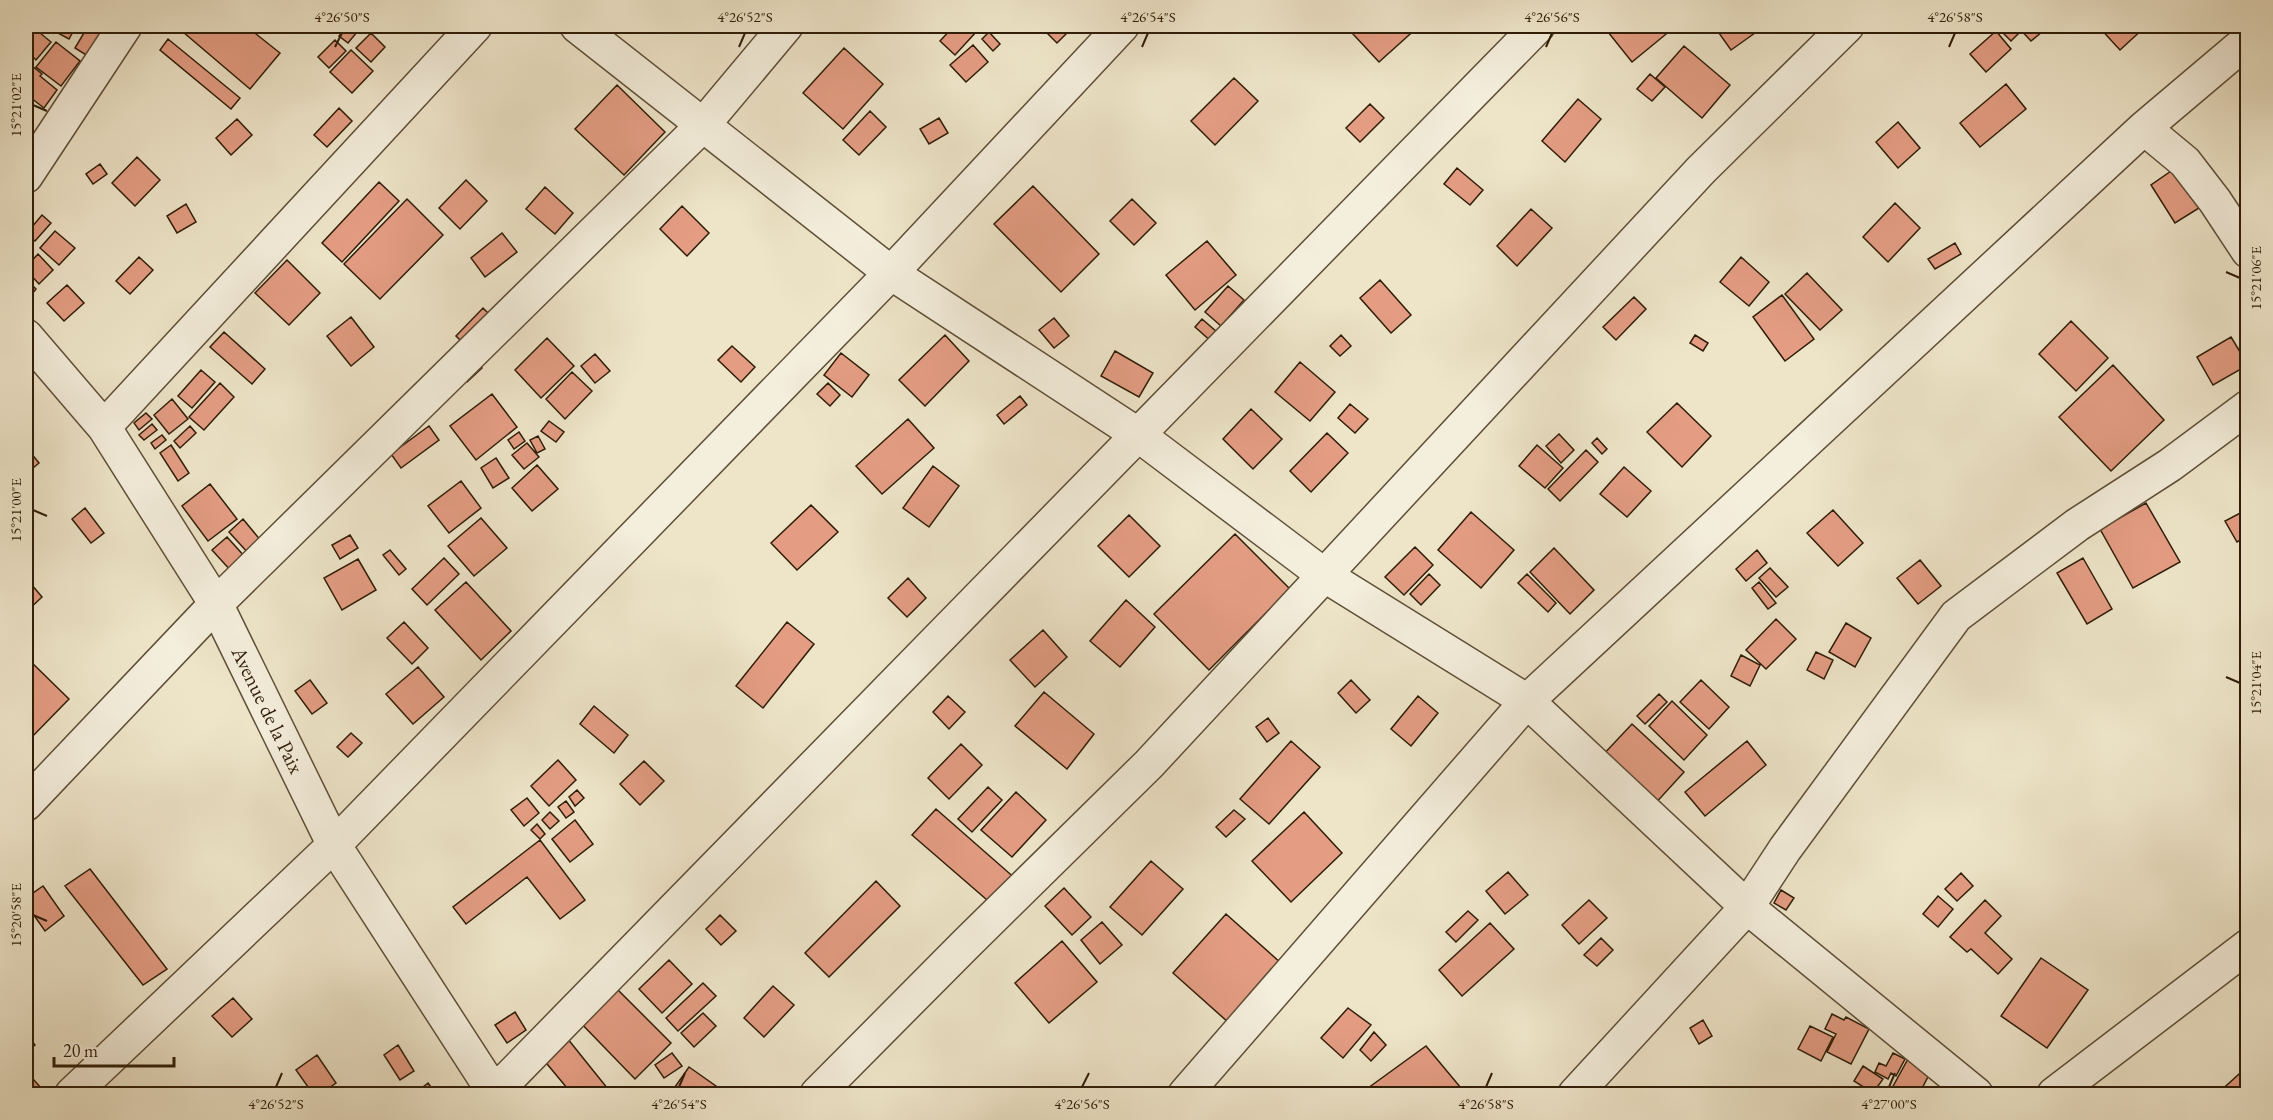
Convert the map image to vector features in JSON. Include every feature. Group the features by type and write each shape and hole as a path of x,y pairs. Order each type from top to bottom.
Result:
{"street":[{"path":"26,176 125,26"},
{"path":"104,427 475,26"},
{"path":"577,26 891,273 1137,434 1324,575 1527,701 1747,907 1976,1095"},
{"path":"26,804 216,604 703,125 786,26"},
{"path":"72,1095 334,845 891,273 1122,26"},
{"path":"494,1094 1538,26"},
{"path":"817,1095 1149,764 1701,170 1847,26"},
{"path":"1185,1095 1527,701 2144,128 2247,40"},
{"path":"2144,128 2186,162 2215,201 2247,251"},
{"name":"Avenue de la Paix","path":"26,336 104,427 216,604 334,845 494,1094"},
{"path":"1575,1095 1747,907 1785,849 1956,616 2077,525 2170,465 2247,407"},
{"path":"2054,1095 2247,946"}],"building":[{"path":"45,26 76,26 69,39"},
{"path":"88,26 111,26 91,58 75,48"},
{"path":"176,26 246,26 280,53 250,89"},
{"path":"347,26 362,26 348,43 339,36"},
{"path":"954,26 968,26 976,32 955,55 940,41"},
{"path":"1040,26 1074,26 1057,43"},
{"path":"1362,26 1419,26 1379,62 1353,34"},
{"path":"1667,26 1671,30 1632,62 1604,27"},
{"path":"1714,26 1760,26 1762,28 1731,50"},
{"path":"1996,26 2012,26 2019,33 2011,41"},
{"path":"2017,26 2049,26 2031,41"},
{"path":"2098,26 2146,26 2120,50"},
{"path":"34,28 51,42 36,60 26,50 26,38"},
{"path":"1996,31 2011,49 1986,72 1970,54"},
{"path":"989,32 1000,44 993,51 982,39"},
{"path":"371,33 385,47 371,62 356,48"},
{"path":"168,39 240,98 231,109 160,50"},
{"path":"335,40 346,51 329,68 318,57"},
{"path":"56,42 80,61 61,86 36,67"},
{"path":"973,45 988,62 966,82 950,65"},
{"path":"1684,46 1730,85 1702,118 1656,78"},
{"path":"844,48 883,84 843,129 803,93"},
{"path":"351,50 373,71 352,93 330,72"},
{"path":"26,61 57,90 44,108 26,94"},
{"path":"1650,74 1665,87 1652,101 1637,89"},
{"path":"1234,78 1258,101 1215,145 1191,121"},
{"path":"2006,84 2026,109 1980,147 1960,123"},
{"path":"617,85 665,132 624,175 575,129"},
{"path":"1578,99 1601,119 1565,162 1542,141"},
{"path":"1370,104 1384,118 1360,142 1346,128"},
{"path":"339,108 352,121 327,147 314,135"},
{"path":"870,111 886,127 859,155 843,140"},
{"path":"939,118 948,133 929,144 920,129"},
{"path":"237,119 252,135 231,155 216,138"},
{"path":"1898,122 1920,148 1898,168 1876,142"},
{"path":"137,157 160,180 135,206 112,183"},
{"path":"100,164 107,174 93,184 86,174"},
{"path":"1457,168 1483,190 1470,205 1444,184"},
{"path":"2174,169 2199,208 2175,223 2151,185"},
{"path":"466,180 487,201 460,229 439,208"},
{"path":"379,182 399,201 342,262 322,243"},
{"path":"1033,186 1099,254 1061,292 994,224"},
{"path":"545,187 573,213 555,234 526,209"},
{"path":"407,199 443,235 380,299 344,264"},
{"path":"1132,199 1156,223 1134,245 1110,221"},
{"path":"1895,203 1920,228 1888,262 1863,237"},
{"path":"186,204 196,222 177,233 167,216"},
{"path":"682,206 709,233 687,256 660,229"},
{"path":"1531,209 1552,228 1517,266 1497,246"},
{"path":"42,215 51,223 35,241 26,234"},
{"path":"55,231 75,248 59,265 40,248"},
{"path":"502,233 517,252 485,277 471,258"},
{"path":"1207,241 1236,275 1195,310 1166,275"},
{"path":"1955,243 1961,254 1935,269 1928,259"},
{"path":"38,254 53,270 39,284 26,270"},
{"path":"139,257 153,270 130,294 116,281"},
{"path":"1741,257 1769,282 1749,306 1720,282"},
{"path":"287,260 320,293 289,325 255,293"},
{"path":"1807,273 1842,310 1820,330 1785,294"},
{"path":"26,279 36,289 32,294 26,288"},
{"path":"1380,280 1411,315 1391,333 1360,298"},
{"path":"67,285 84,303 64,321 47,303"},
{"path":"1228,286 1244,300 1221,326 1205,312"},
{"path":"1782,295 1814,339 1785,361 1753,317"},
{"path":"1634,297 1646,309 1616,340 1603,327"},
{"path":"483,308 492,317 465,345 456,336"},
{"path":"351,317 374,347 351,366 327,336"},
{"path":"1054,318 1069,336 1054,348 1039,330"},
{"path":"1202,319 1218,333 1212,342 1195,327"},
{"path":"2071,321 2108,358 2076,391 2039,354"},
{"path":"224,332 265,369 252,384 210,347"},
{"path":"945,335 969,361 925,406 899,380"},
{"path":"1341,335 1351,346 1340,356 1330,346"},
{"path":"1695,335 1708,343 1703,351 1690,343"},
{"path":"2231,337 2248,365 2213,385 2197,357"},
{"path":"547,338 574,366 541,398 515,370"},
{"path":"732,346 755,367 741,382 718,360"},
{"path":"1115,351 1153,373 1139,397 1101,376"},
{"path":"841,353 869,375 852,397 824,375"},
{"path":"595,354 610,371 595,383 581,366"},
{"path":"475,360 482,368 467,382 460,374"},
{"path":"1300,362 1335,392 1310,421 1275,392"},
{"path":"2113,365 2164,420 2111,471 2059,417"},
{"path":"201,370 215,382 192,408 178,396"},
{"path":"572,372 592,391 565,419 546,399"},
{"path":"220,383 234,397 204,430 189,417"},
{"path":"828,383 840,395 830,406 817,394"},
{"path":"492,394 517,427 476,460 450,426"},
{"path":"1020,396 1027,405 1004,424 997,415"},
{"path":"172,399 188,419 169,434 154,415"},
{"path":"1677,403 1711,436 1682,467 1647,432"},
{"path":"1350,404 1368,419 1355,433 1338,418"},
{"path":"1251,409 1282,439 1253,469 1223,439"},
{"path":"146,413 152,419 139,430 134,423"},
{"path":"908,419 934,448 882,494 856,466"},
{"path":"549,421 564,432 556,442 541,431"},
{"path":"152,424 157,430 144,440 139,435"},
{"path":"190,426 196,433 180,448 174,441"},
{"path":"429,426 439,440 401,468 391,454"},
{"path":"519,432 525,441 514,449 508,440"},
{"path":"1327,433 1348,453 1311,492 1290,471"},
{"path":"1559,434 1574,450 1561,463 1546,446"},
{"path":"162,435 166,440 155,449 151,443"},
{"path":"538,436 545,449 537,453 530,440"},
{"path":"1597,438 1607,449 1602,454 1592,443"},
{"path":"527,443 539,457 524,469 512,455"},
{"path":"171,445 189,473 178,481 160,453"},
{"path":"1537,445 1563,468 1545,488 1519,466"},
{"path":"26,447 39,463 26,474"},
{"path":"1586,450 1598,462 1560,501 1548,489"},
{"path":"496,458 509,478 493,488 481,468"},
{"path":"537,465 558,489 532,511 512,488"},
{"path":"933,466 959,486 929,527 903,508"},
{"path":"1624,467 1651,491 1627,517 1600,494"},
{"path":"461,481 481,508 449,533 428,506"},
{"path":"210,484 237,519 208,541 182,506"},
{"path":"2146,503 2180,562 2133,588 2100,529"},
{"path":"811,505 838,532 797,570 771,543"},
{"path":"85,508 104,533 91,543 72,519"},
{"path":"1833,510 1863,543 1838,566 1807,533"},
{"path":"2246,510 2248,536 2237,542 2225,521"},
{"path":"1471,512 1514,550 1481,588 1438,550"},
{"path":"1129,515 1160,546 1129,577 1098,546"},
{"path":"481,518 507,548 474,576 448,546"},
{"path":"243,519 262,542 249,554 229,532"},
{"path":"1235,534 1290,589 1209,670 1154,614"},
{"path":"350,535 358,548 340,559 332,545"},
{"path":"227,537 246,558 232,572 212,550"},
{"path":"1415,547 1433,565 1404,595 1385,577"},
{"path":"1554,548 1594,590 1570,614 1530,572"},
{"path":"390,550 406,569 399,575 383,555"},
{"path":"1757,550 1767,563 1746,581 1736,569"},
{"path":"444,558 459,574 427,605 412,589"},
{"path":"2083,558 2112,609 2087,624 2057,573"},
{"path":"358,559 376,590 342,610 324,578"},
{"path":"1920,560 1941,586 1918,604 1897,578"},
{"path":"1770,568 1788,587 1776,597 1759,578"},
{"path":"1429,574 1440,585 1421,605 1410,594"},
{"path":"1527,574 1556,603 1548,612 1518,583"},
{"path":"26,578 42,597 26,612"},
{"path":"908,578 926,598 907,617 888,598"},
{"path":"466,582 511,631 481,660 435,610"},
{"path":"1759,582 1776,603 1768,609 1752,588"},
{"path":"1126,600 1155,627 1120,667 1090,641"},
{"path":"1776,619 1796,639 1766,669 1746,650"},
{"path":"404,622 428,648 412,664 387,638"},
{"path":"787,622 814,644 763,708 736,686"},
{"path":"1846,623 1871,638 1855,667 1829,652"},
{"path":"1043,630 1067,657 1035,687 1010,660"},
{"path":"1816,652 1833,660 1824,679 1807,670"},
{"path":"1741,655 1760,665 1750,686 1731,676"},
{"path":"26,657 69,699 29,740 26,737"},
{"path":"418,667 444,697 413,724 386,694"},
{"path":"310,680 327,703 312,714 295,691"},
{"path":"1351,680 1370,700 1356,713 1338,693"},
{"path":"1701,680 1729,707 1709,729 1680,702"},
{"path":"1044,692 1094,734 1067,769 1015,726"},
{"path":"1659,694 1667,702 1645,724 1637,716"},
{"path":"948,696 965,712 949,729 933,712"},
{"path":"1418,696 1438,713 1411,746 1391,729"},
{"path":"1672,701 1707,735 1684,760 1649,726"},
{"path":"594,706 628,735 614,753 580,724"},
{"path":"1268,718 1279,733 1267,742 1256,727"},
{"path":"1632,724 1684,772 1653,806 1601,757"},
{"path":"351,733 362,743 348,757 337,747"},
{"path":"1291,741 1320,767 1269,824 1240,799"},
{"path":"1747,741 1766,765 1705,816 1685,792"},
{"path":"961,744 982,765 949,799 928,778"},
{"path":"558,760 576,780 549,806 531,786"},
{"path":"644,761 664,781 640,805 620,784"},
{"path":"988,787 1002,800 972,832 958,819"},
{"path":"577,790 584,798 575,806 569,797"},
{"path":"1016,792 1046,820 1012,857 981,830"},
{"path":"527,798 539,813 524,826 511,810"},
{"path":"566,801 574,812 566,818 558,807"},
{"path":"936,809 1017,880 994,906 912,835"},
{"path":"1234,810 1245,819 1226,837 1216,827"},
{"path":"550,812 559,821 550,829 542,820"},
{"path":"1304,812 1342,853 1291,902 1252,861"},
{"path":"575,820 593,844 570,862 552,839"},
{"path":"537,824 545,834 540,839 531,830"},
{"path":"540,840 585,900 560,919 527,877 466,924 453,907"},
{"path":"1151,861 1183,889 1142,935 1110,907"},
{"path":"90,869 167,969 143,985 65,886"},
{"path":"1508,872 1528,895 1505,914 1486,891"},
{"path":"1961,873 1973,886 1957,901 1945,889"},
{"path":"876,881 900,906 829,977 805,953"},
{"path":"43,886 64,916 45,931 26,904 26,898"},
{"path":"1064,888 1091,917 1072,935 1045,906"},
{"path":"1781,890 1794,898 1786,910 1774,903"},
{"path":"1938,896 1953,909 1938,927 1923,914"},
{"path":"1589,900 1607,918 1579,944 1562,925"},
{"path":"1985,900 2001,916 1985,933 2012,959 1998,974 1971,949 1967,952 1950,937"},
{"path":"1468,911 1478,920 1456,942 1446,932"},
{"path":"1226,914 1282,964 1229,1023 1173,973"},
{"path":"720,915 736,931 721,945 706,929"},
{"path":"1102,922 1122,945 1100,964 1081,940"},
{"path":"1490,923 1514,949 1462,996 1439,970"},
{"path":"1601,938 1613,950 1597,966 1584,955"},
{"path":"1062,941 1097,982 1049,1023 1015,983"},
{"path":"2041,958 2088,990 2047,1048 2001,1016"},
{"path":"669,960 692,984 662,1013 639,989"},
{"path":"609,981 671,1043 635,1079 574,1016"},
{"path":"703,983 716,996 678,1031 666,1018"},
{"path":"773,986 794,1005 764,1037 744,1018"},
{"path":"233,998 252,1019 232,1037 212,1016"},
{"path":"1348,1008 1371,1025 1343,1058 1321,1038"},
{"path":"515,1012 526,1030 507,1043 495,1025"},
{"path":"703,1013 716,1026 694,1047 681,1033"},
{"path":"1832,1014 1844,1020 1846,1017 1869,1029 1851,1064 1827,1052 1836,1034 1825,1029"},
{"path":"1703,1020 1712,1036 1699,1044 1690,1028"},
{"path":"1810,1026 1833,1037 1821,1061 1798,1049"},
{"path":"1374,1032 1386,1045 1371,1061 1360,1050"},
{"path":"26,1033 35,1045 26,1051"},
{"path":"563,1033 612,1094 572,1094 538,1053"},
{"path":"398,1045 414,1071 400,1080 384,1055"},
{"path":"1426,1046 1466,1094 1361,1094 1368,1088"},
{"path":"672,1053 682,1066 664,1078 655,1065"},
{"path":"1893,1053 1905,1059 1896,1076 1891,1073 1888,1079 1875,1072 1879,1063 1886,1066"},
{"path":"317,1055 336,1083 320,1094 313,1094 296,1070"},
{"path":"1908,1059 1931,1071 1919,1094 1899,1094 1891,1090"},
{"path":"1863,1066 1883,1079 1873,1093 1854,1081"},
{"path":"2248,1066 2248,1094 2217,1094"},
{"path":"689,1067 723,1091 721,1094 670,1094"},
{"path":"26,1071 41,1088 35,1094 26,1094"},
{"path":"428,1083 436,1094 414,1094"}]}
